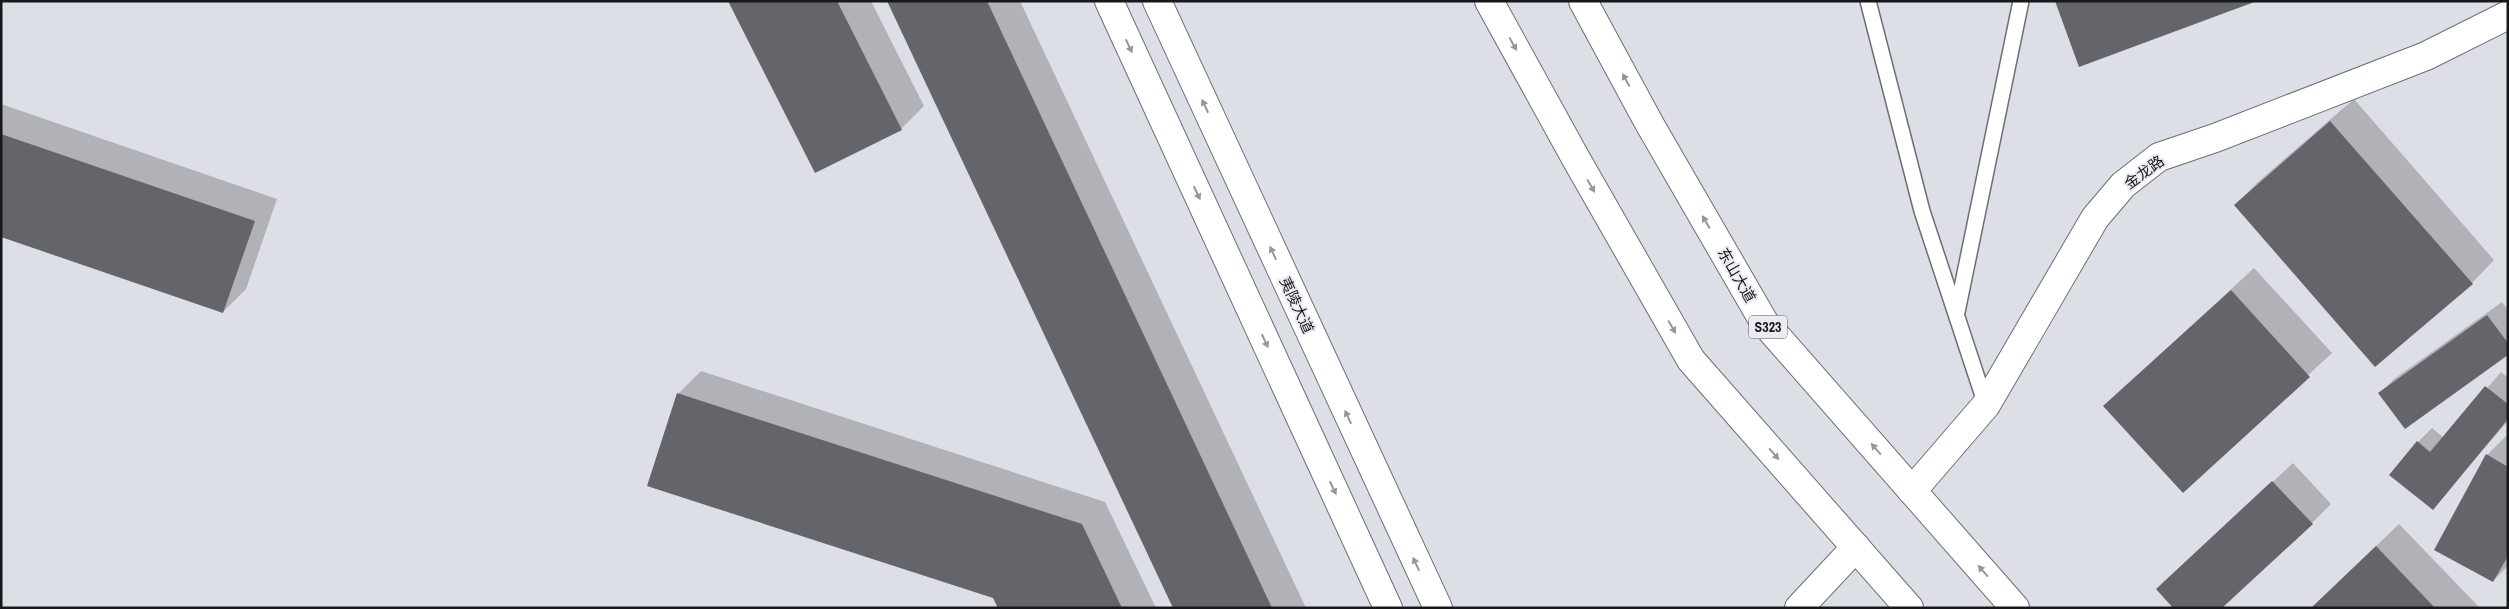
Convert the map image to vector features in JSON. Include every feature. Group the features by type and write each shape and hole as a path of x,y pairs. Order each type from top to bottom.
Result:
{"main road":[{"path":"1109,1 1388,608"},
{"name":"夷陵大道","path":"1157,1 1438,608"},
{"path":"1489,1 1574,157 1691,360 1909,608"},
{"name":"东山大道","path":"1583,1 1649,123 1764,322 2015,608"},
{"name":"金龙路","path":"1912,491 1986,405 2095,218 2124,185 2159,157 2215,138 2426,56 2508,15"},
{"path":"1799,608 1856,547"}],"lane":[{"path":"1868,1 1922,211 1986,405"},
{"path":"1956,313 2021,1"}],"building":[{"path":"728,1 837,1 902,130 815,173"},
{"path":"887,1 987,1 1272,608 1173,608"},
{"path":"2055,1 2257,1 2079,67"},
{"path":"2330,121 2473,284 2375,367 2234,205"},
{"path":"1,134 255,221 223,313 1,237"},
{"path":"2231,290 2310,377 2183,493 2103,406"},
{"path":"2487,315 2508,343 2508,355 2405,429 2378,393"},
{"path":"2485,386 2508,404 2508,419 2433,510 2389,475 2417,441 2430,452"},
{"path":"677,393 1082,524 1122,608 998,608 993,598 647,486"},
{"path":"2486,454 2508,467 2508,556 2493,582 2434,550"},
{"path":"2272,481 2313,524 2222,608 2173,608 2156,589"},
{"path":"2376,546 2435,608 2311,608"}]}
